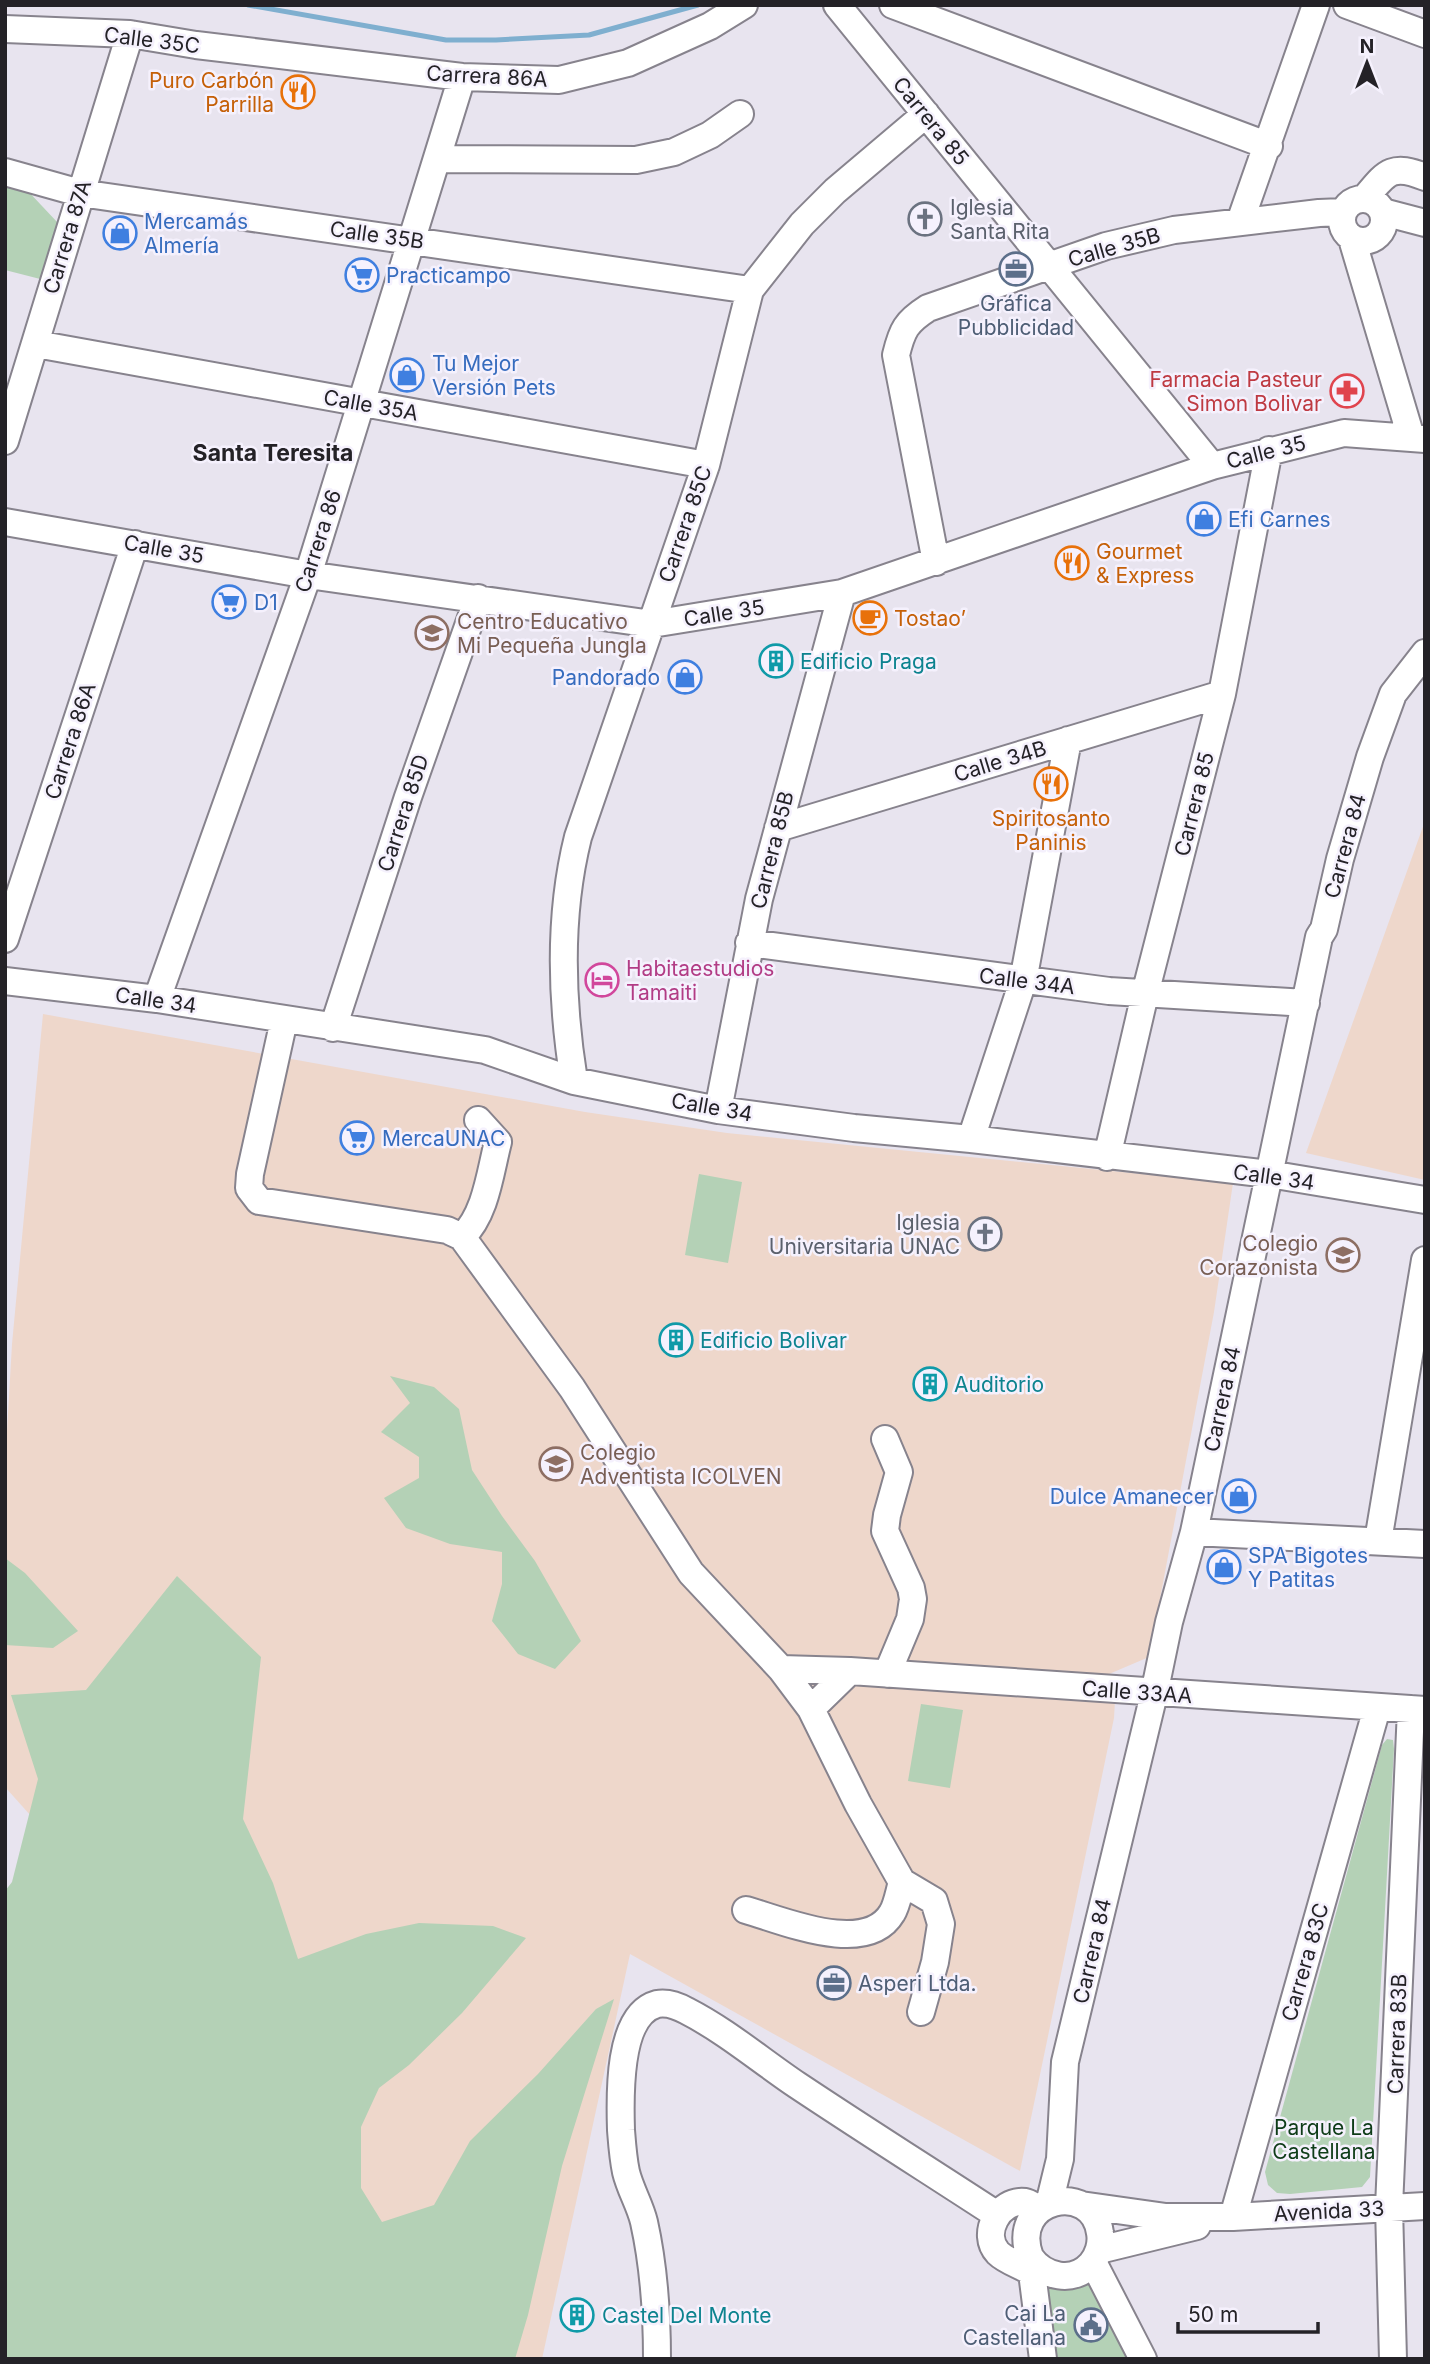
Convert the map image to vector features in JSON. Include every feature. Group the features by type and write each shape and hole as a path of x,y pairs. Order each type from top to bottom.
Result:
{"street":[{"name":"Carrera 86A","path":"299,58 462,77 559,80 628,63 710,26 744,5"},
{"name":"Carrera 85","path":"836,5 1212,466"},
{"path":"893,5 1269,146"},
{"path":"1240,222 1269,146 1316,5"},
{"path":"1347,5 1425,34"},
{"name":"Calle 35C","path":"5,29 130,34 299,58"},
{"name":"Carrera 87A","path":"5,440 130,34"},
{"name":"Carrera 86","path":"157,999 308,575 462,77"},
{"path":"437,159 636,160 674,152 710,135 740,114"},
{"name":"Carrera 85C","path":"574,1081 565,1024 564,920 570,872 578,837 706,465 750,290 802,224 835,191 926,114"},
{"path":"1418,438 1352,239 1345,232 1342,222 1364,208 1384,175 1392,171 1411,171 1425,177"},
{"name":"Calle 35B","path":"5,172 80,192 750,290"},
{"path":"1352,239 1362,242 1373,239 1380,234 1385,223 1364,208"},
{"name":"Calle 35B","path":"936,562 896,355 902,332 912,318 928,308 1106,246 1174,230 1364,208 1425,223"},
{"name":"Calle 35A","path":"36,345 706,465"},
{"name":"Calle 35","path":"5,522 308,575 652,624 842,593 1212,466 1269,450 1344,433 1418,438"},
{"name":"Carrera 85","path":"1107,1157 1222,694 1269,450"},
{"name":"Carrera 86A","path":"5,939 135,544"},
{"name":"Carrera 85B","path":"718,1110 749,943 842,593"},
{"name":"Carrera 85D","path":"333,1028 408,797 478,598"},
{"name":"Carrera 84","path":"1060,2205 1065,2062 1169,1622 1194,1532 1319,937 1324,929 1340,859 1370,757 1393,694 1425,653"},
{"name":"Calle 34B","path":"778,828 1222,694"},
{"path":"971,1139 1023,981 1068,740"},
{"name":"Calle 34A","path":"749,943 1023,981 1146,994 1306,1003"},
{"name":"Calle 34","path":"5,981 157,999 485,1050 574,1081 718,1110 854,1128 1269,1174 1425,1200"},
{"path":"284,1020 249,1188 259,1201 447,1230 462,1237 572,1388 691,1573 781,1669 811,1709 858,1804 902,1882 934,1902 941,1924 935,1962 921,2012"},
{"path":"462,1237 474,1226 498,1142 478,1120"},
{"path":"1378,1541 1425,1260"},
{"path":"885,1439 899,1472 885,1531 911,1588 913,1599 910,1619 887,1674"},
{"path":"1194,1532 1425,1544"},
{"name":"Calle 33AA","path":"781,1669 850,1671 1154,1694 1418,1710"},
{"path":"811,1709 850,1671"},
{"name":"Carrera 83C","path":"1233,2217 1377,1707"},
{"name":"Carrera 83B","path":"1394,2359 1389,2207 1418,1710"},
{"path":"746,1910 826,1933 852,1935 873,1931 892,1914 902,1882"},
{"path":"657,2359 657,2314 652,2267 643,2219 626,2172 621,2132 624,2055 632,2029 640,2015 656,2004 673,2004 724,2033 795,2083 997,2215 991,2230 994,2246 999,2254 1060,2276 1077,2273 1096,2256"},
{"name":"Avenida 33","path":"997,2215 1006,2207 1024,2202 1166,2217 1233,2217 1425,2206"},
{"path":"1044,2359 1025,2236 1027,2225 1060,2205 1089,2211 1100,2230 1096,2256 1143,2359"},
{"name":"Avenida 33","path":"1096,2256 1233,2217"}],"shaded area":[{"path":"1425,821 1425,1180 1306,1153"},
{"path":"43,1014 585,1112 727,1133 1233,1183 1214,1312 1149,1657 1109,1674 1107,1699 1115,1700 1114,1718 1020,2171 630,1954 542,2359 406,2359 75,1865 5,1787 5,1466 12,1344"}],"green space":[{"path":"5,185 26,189 58,223 48,281 5,270"},
{"path":"699,1174 742,1182 728,1263 685,1255"},
{"path":"390,1376 434,1387 459,1409 472,1470 535,1561 581,1641 555,1669 518,1654 492,1621 502,1584 502,1552 450,1544 406,1528 384,1498 419,1478 419,1457 381,1432 410,1403"},
{"path":"5,1558 25,1573 78,1631 53,1648 5,1645"},
{"path":"177,1576 261,1657 243,1819 273,1883 298,1959 366,1934 419,1923 493,1926 526,1938 462,2013 409,2065 379,2088 361,2127 361,2188 382,2222 434,2205 470,2141 538,2074 596,2009 614,1999 562,2166 528,2315 515,2359 5,2359 5,1891 12,1882 38,1779 11,1695 86,1690"},
{"path":"921,1704 963,1710 950,1788 908,1781"},
{"name":"Parque La Castellana","path":"1387,1739 1393,1740 1394,1749 1370,2177 1362,2187 1277,2193 1268,2185 1265,2172 1382,1745"},
{"path":"1093,2262 1144,2359 1044,2359 1041,2269"}],"waterway":[{"path":"248,5 446,40 589,35 698,5"}],"place":[{"name":"Puro Carbón Parrilla","path":"298,92"},
{"name":"Iglesia Santa Rita","path":"925,219"},
{"name":"Mercamás Almería","path":"120,233"},
{"name":"Gráfica Pubblicidad","path":"1016,269"},
{"name":"Practicampo","path":"362,275"},
{"name":"Tu Mejor Versión Pets","path":"407,375"},
{"name":"Farmacia Pasteur Simon Bolivar","path":"1347,391"},
{"name":"Efi Carnes","path":"1204,519"},
{"name":"Gourmet & Express","path":"1072,563"},
{"name":"D1","path":"229,602"},
{"name":"Tostao’","path":"870,618"},
{"name":"Centro Educativo Mi Pequeña Jungla","path":"432,633"},
{"name":"Edificio Praga","path":"776,661"},
{"name":"Pandorado","path":"685,677"},
{"name":"Spiritosanto Paninis","path":"1051,784"},
{"name":"Habitaestudios Tamaiti","path":"602,980"},
{"name":"MercaUNAC","path":"357,1138"},
{"name":"Iglesia Universitaria UNAC","path":"985,1234"},
{"name":"Colegio Corazonista","path":"1343,1255"},
{"name":"Edificio Bolivar","path":"676,1340"},
{"name":"Auditorio","path":"930,1384"},
{"name":"Colegio Adventista ICOLVEN","path":"556,1464"},
{"name":"Dulce Amanecer","path":"1239,1496"},
{"name":"SPA Bigotes Y Patitas","path":"1224,1567"},
{"name":"Asperi Ltda.","path":"834,1983"},
{"name":"Castel Del Monte","path":"577,2315"},
{"name":"Cai La Castellana","path":"1091,2325"}],"district":[{"name":"Santa Teresita","path":"273,453"}]}
